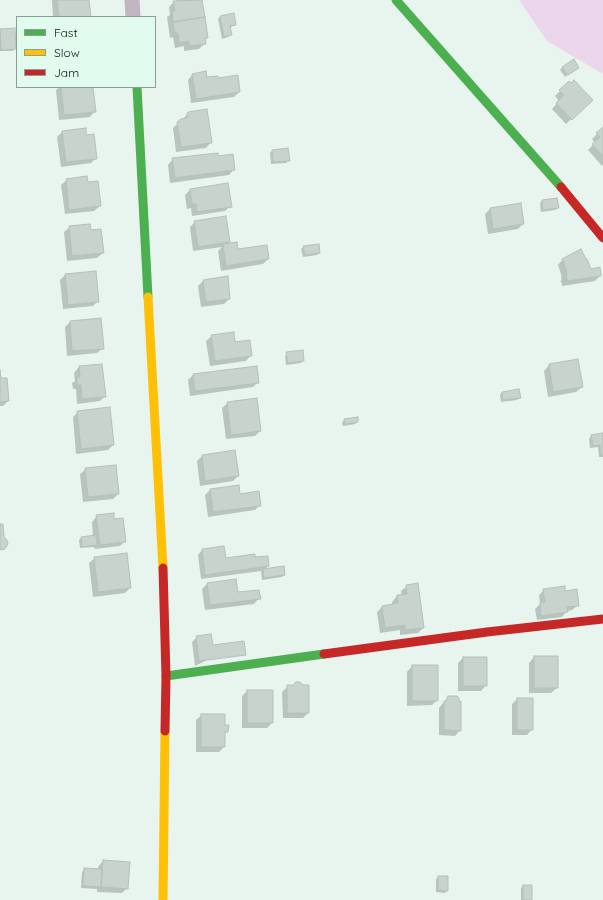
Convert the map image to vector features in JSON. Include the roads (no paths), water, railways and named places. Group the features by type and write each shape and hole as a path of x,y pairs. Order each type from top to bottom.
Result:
{"street":[{"path":"132,0 133,16"},
{"path":"396,0 578,206 603,238"},
{"path":"136,88 164,590 166,676 163,900"},
{"path":"166,676 488,632 603,620"}]}
